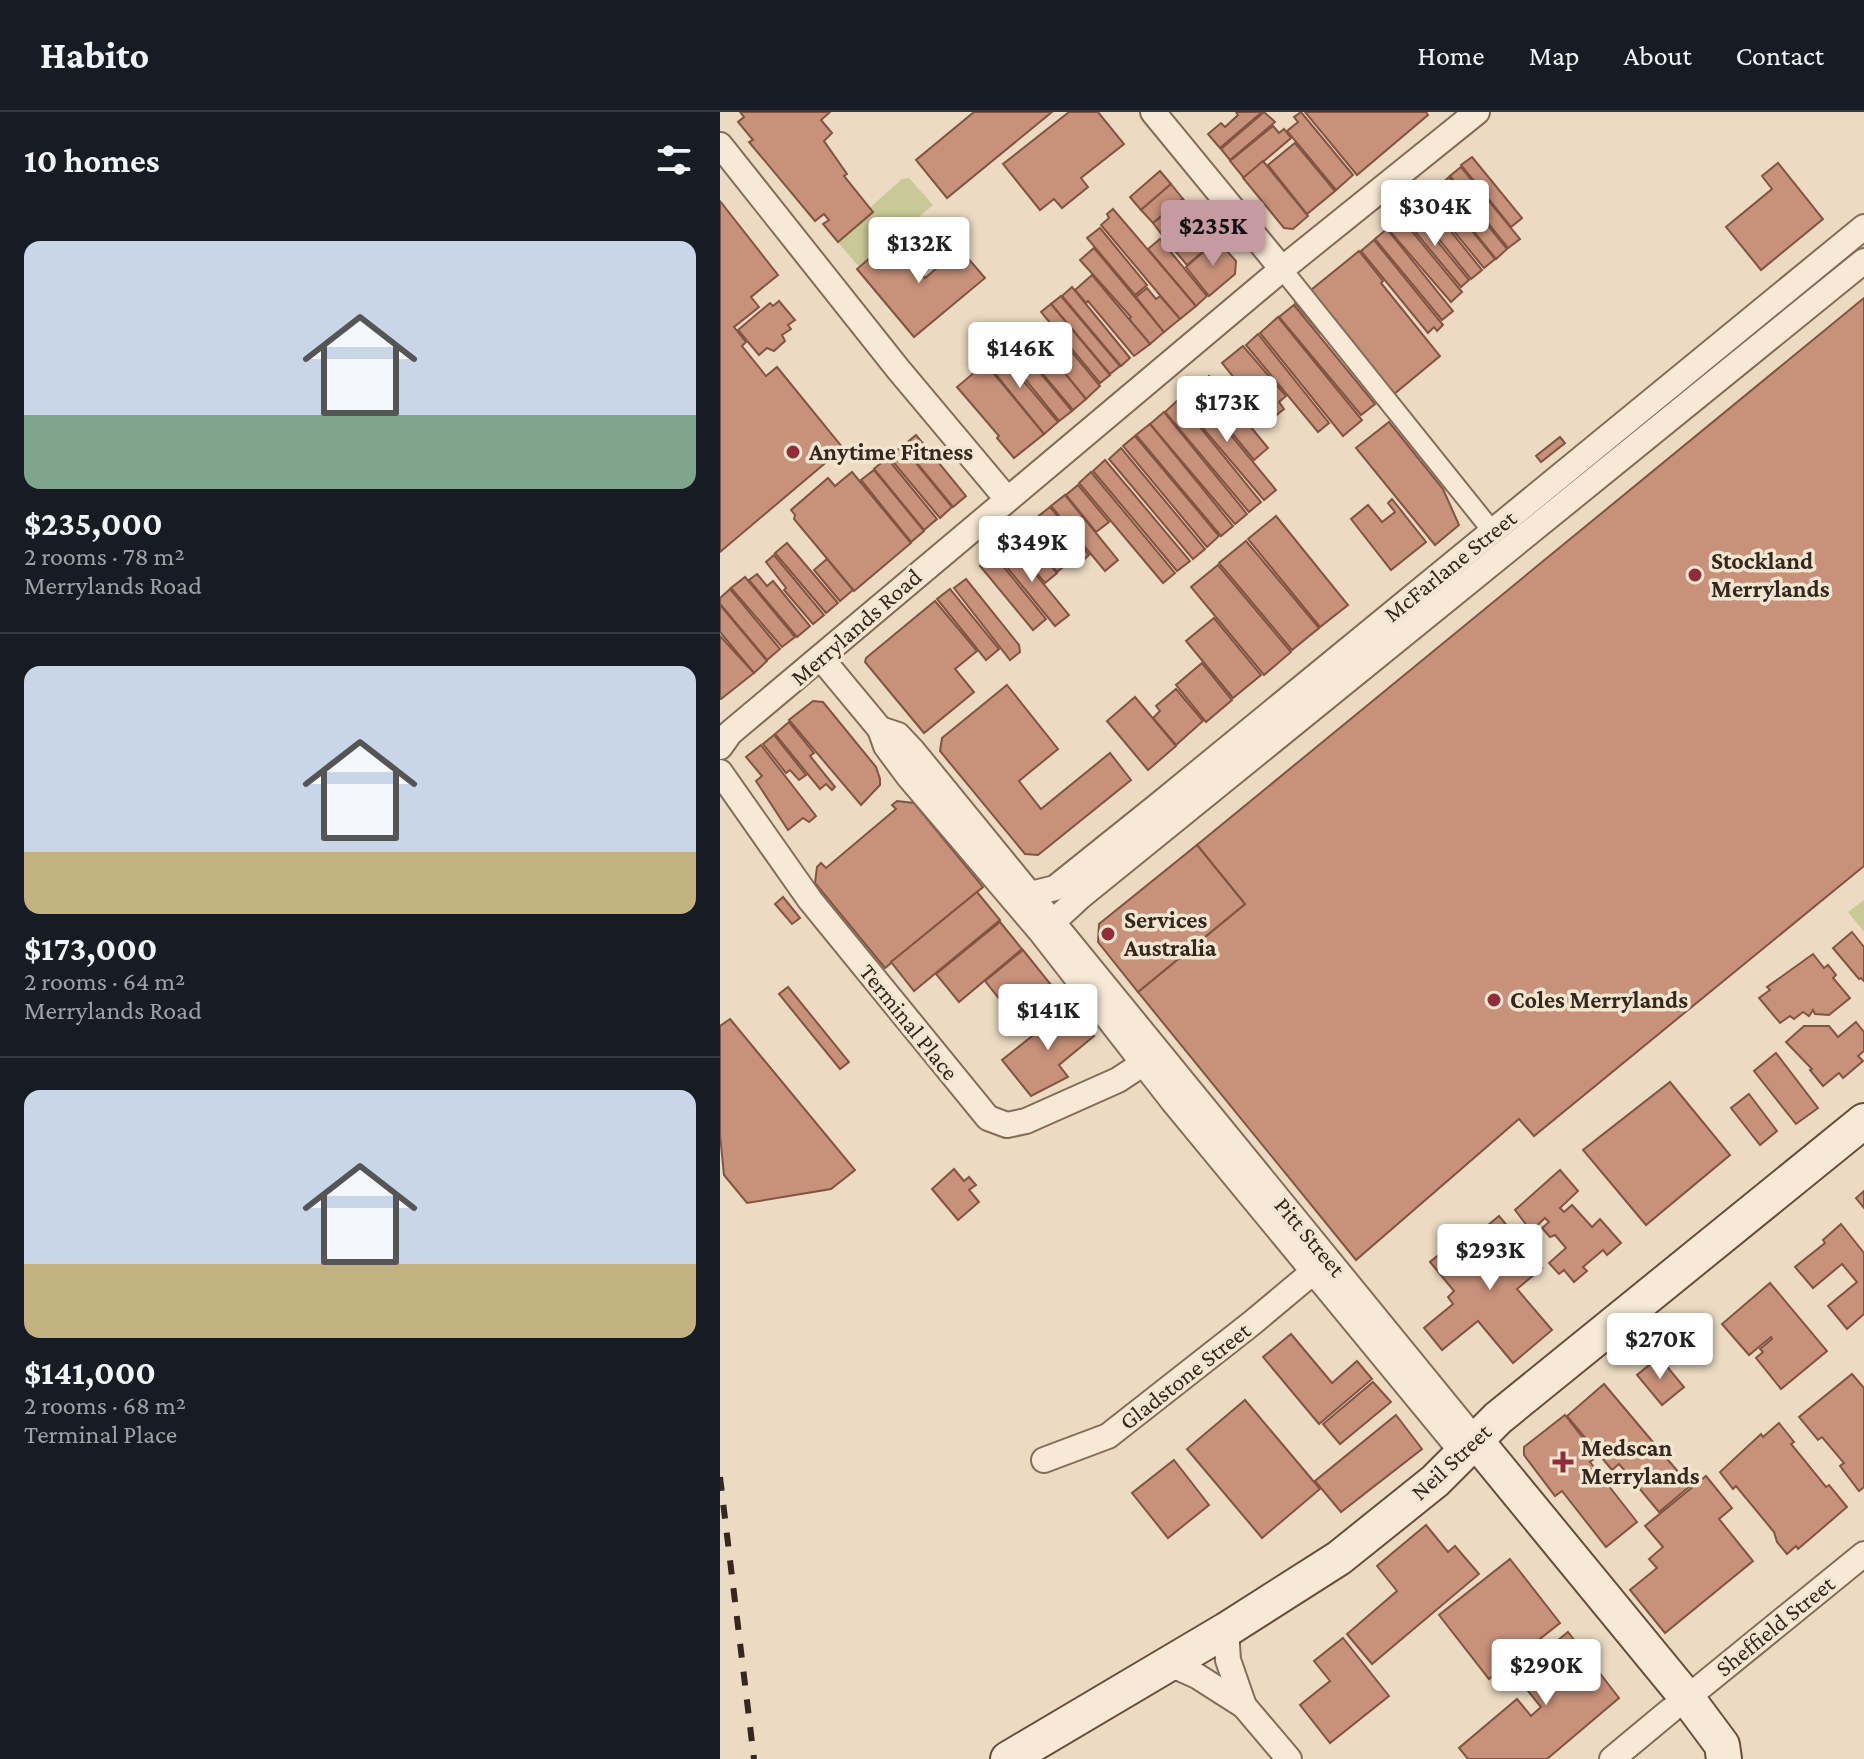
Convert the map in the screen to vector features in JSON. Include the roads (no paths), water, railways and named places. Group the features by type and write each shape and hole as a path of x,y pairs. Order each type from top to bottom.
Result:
{"main road":[{"name":"Neil Street","path":"1008,1759 1226,1630 1339,1558 1435,1481 1498,1418 1864,1121"},
{"name":"Pitt Street","path":"1470,1447 1679,1704 1711,1755 1724,1759"}],"street":[{"path":"1153,112 1493,532"},
{"name":"Merrylands Road","path":"720,747 730,733 1007,499 1282,269 1477,112"},
{"path":"720,145 898,369 1007,499"},
{"name":"McFarlane Street","path":"1031,894 1055,888 1864,227"},
{"name":"McFarlane Street","path":"1054,921 1864,261"},
{"name":"Pitt Street","path":"821,658 880,729 886,746 909,777 1150,1059 1360,1296 1470,1447"},
{"name":"Pitt Street","path":"880,729 898,735 1054,921 1150,1059 1313,1272 1470,1447"},
{"name":"Terminal Place","path":"720,772 810,900 988,1118 1007,1125 1026,1121 1118,1080 1150,1059"},
{"name":"Gladstone Street","path":"1044,1460 1108,1436 1313,1272"},
{"name":"Sheffield Street","path":"1612,1759 1864,1554"},
{"path":"1226,1630 1228,1660 1244,1706"},
{"path":"1168,1663 1197,1676 1244,1706 1289,1759"}],"railway":[{"path":"720,1477 754,1759"}],"place":[{"name":"Anytime Fitness","path":"793,452"},
{"name":"Stockland Merrylands","path":"1695,575"},
{"name":"Services Australia","path":"1108,934"},
{"name":"Coles Merrylands","path":"1494,1000"},
{"name":"Medscan Merrylands","path":"1563,1462"}]}
